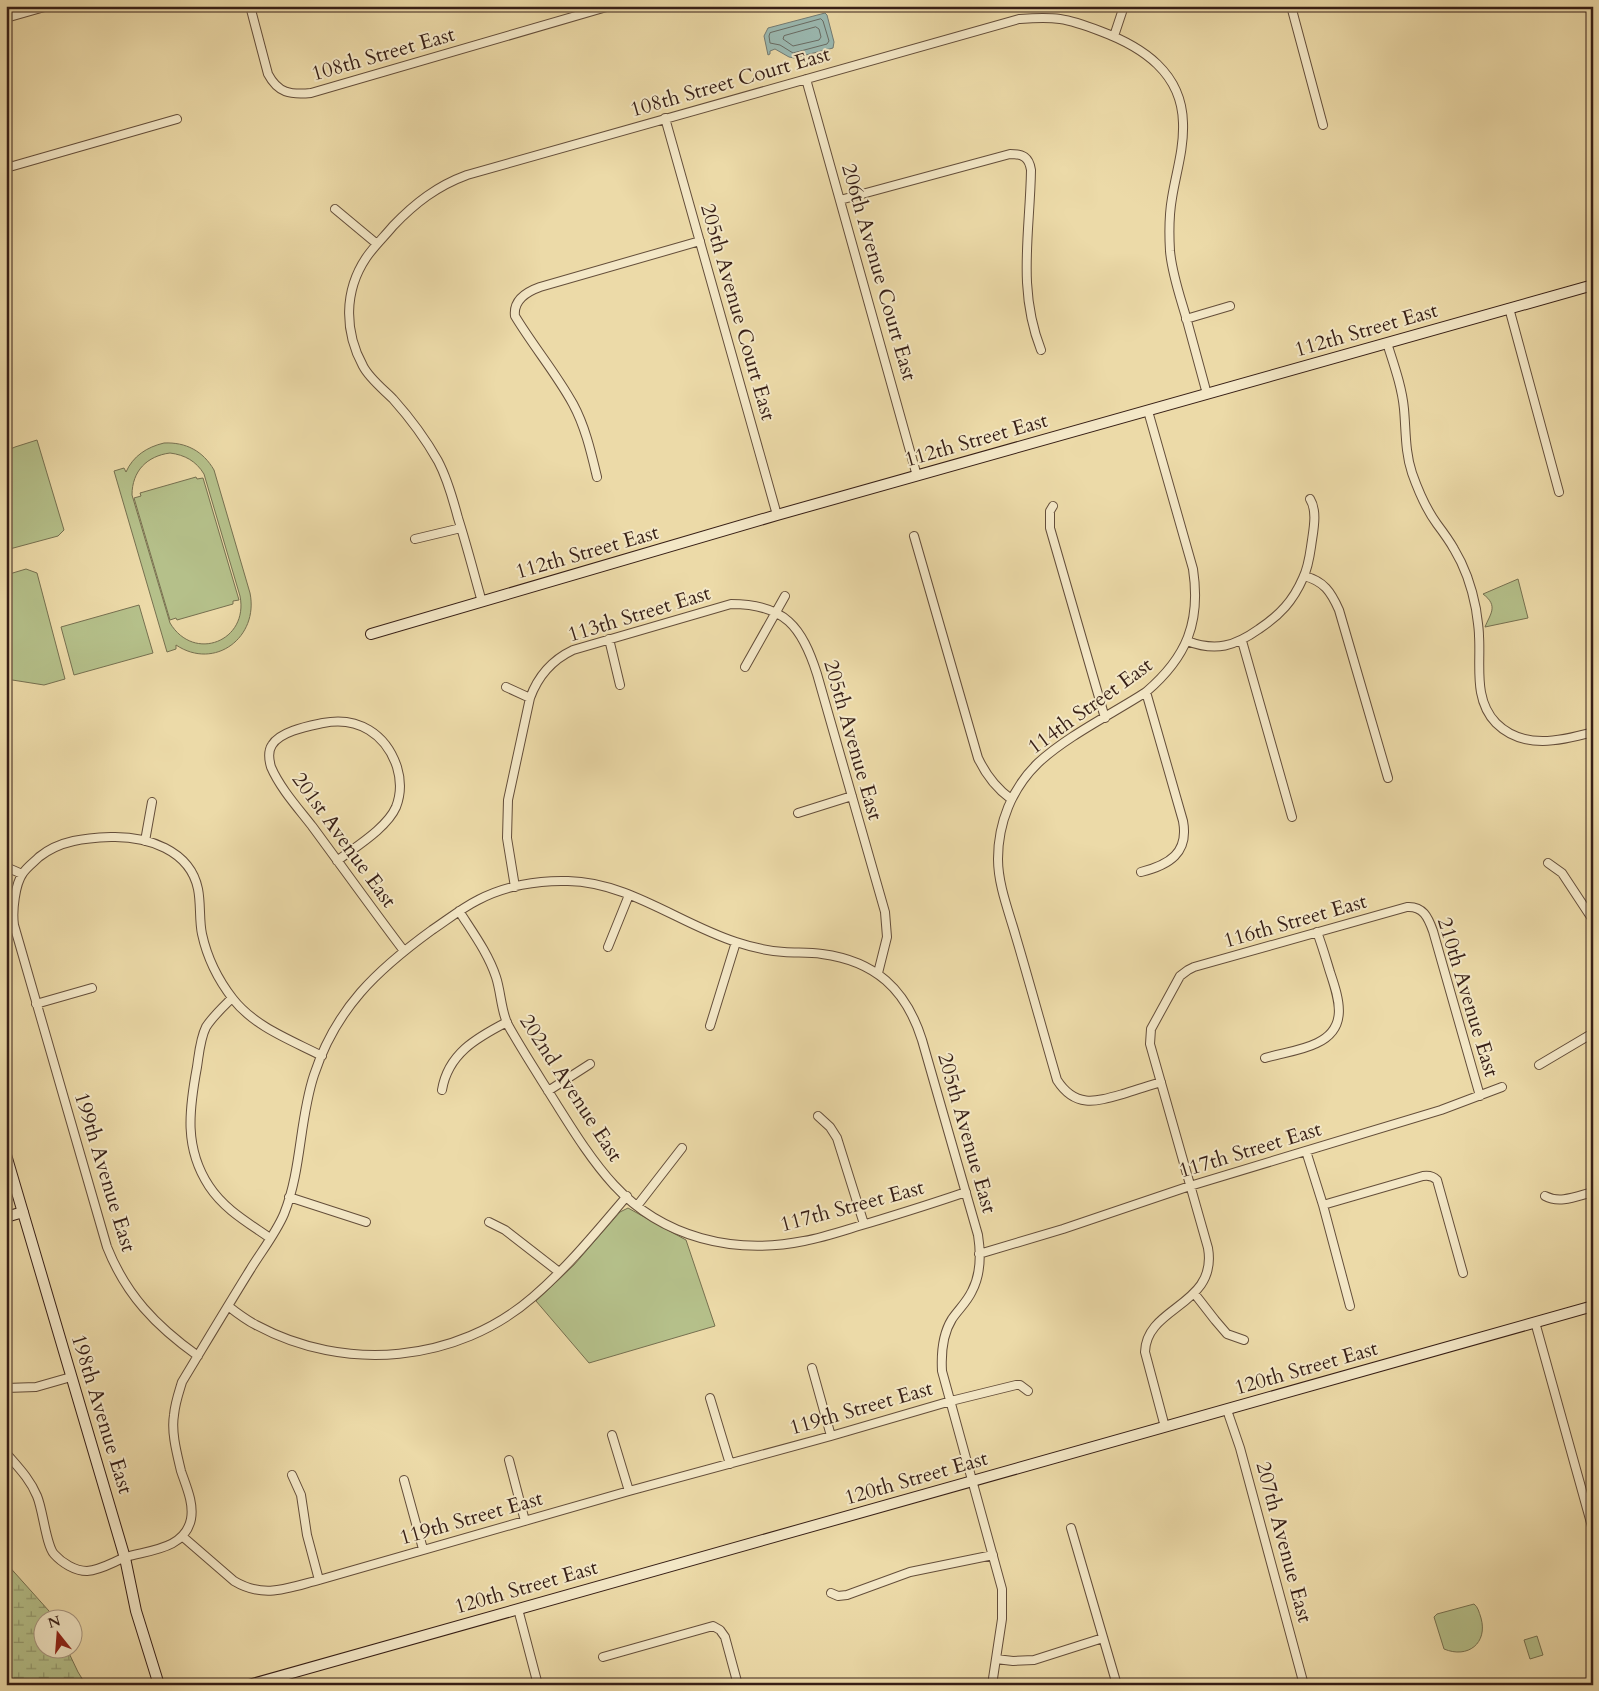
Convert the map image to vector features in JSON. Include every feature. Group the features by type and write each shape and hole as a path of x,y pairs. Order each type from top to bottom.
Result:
{"street":[{"path":"6,18 48,6"},
{"name":"108th Street East","path":"250,6 268,74 273,84 292,94 311,93 610,6"},
{"path":"1114,36 1124,6"},
{"path":"1291,6 1323,125"},
{"name":"108th Street Court East","path":"482,602 453,499 439,463 427,443 395,401 364,368 353,345 348,320 352,288 357,274 377,244 418,202 430,192 451,180 665,118 1019,19 1060,19 1114,36 1141,50 1163,69 1173,85 1180,105 1183,137 1171,200 1170,251 1173,274 1207,394"},
{"name":"206th Avenue Court East","path":"806,78 917,476"},
{"name":"205th Avenue Court East","path":"665,118 777,515"},
{"path":"6,157 8,167 176,119"},
{"path":"840,200 1010,154 1021,154 1028,159 1031,170 1026,262 1027,290 1028,304 1041,350"},
{"path":"335,209 377,244"},
{"path":"597,477 586,434 574,405 562,384 515,316 514,310 518,302 528,292 540,287 700,242"},
{"name":"112th Street East","path":"371,634 777,515 1593,285"},
{"path":"1186,319 1230,306"},
{"path":"1509,308 1559,492"},
{"path":"1388,343 1402,396 1405,440 1412,473 1428,509 1454,548 1468,580 1476,609 1481,694 1490,715 1502,728 1519,737 1538,741 1557,740 1593,732"},
{"name":"114th Street East","path":"1011,799 1037,764 1057,748 1146,692 1170,669 1187,641 1195,613 1196,593 1193,569 1148,411"},
{"path":"1187,641 1198,645 1217,647 1242,641 1284,610 1304,576 1313,534 1313,505 1310,499"},
{"path":"1053,506 1050,512 1050,528 1104,718"},
{"path":"415,539 461,528"},
{"path":"914,536 978,758 991,781 1011,799 1003,821 999,844 999,872 1057,1080 1063,1089 1070,1094 1083,1100 1098,1101 1161,1082 1208,1248 1210,1262 1206,1279 1194,1293 1154,1328 1148,1336 1145,1346 1144,1352 1164,1427"},
{"path":"1304,576 1318,581 1328,589 1339,610 1388,778"},
{"path":"745,667 785,596"},
{"name":"113th Street East","path":"530,698 540,677 557,659 573,650 732,604 758,606 775,613"},
{"name":"205th Avenue East","path":"775,613 798,630 810,654 885,912 887,937 878,973 897,990 918,1026 978,1235 980,1265 978,1275 973,1290 946,1329 942,1348 942,1371 1002,1589 1002,1619 992,1685"},
{"path":"609,639 620,686"},
{"path":"1242,641 1292,817"},
{"path":"506,686 530,698 508,800 507,838 515,887"},
{"path":"1141,872 1154,869 1173,859 1182,845 1184,832 1183,821 1146,692"},
{"name":"201st Avenue East","path":"337,861 384,824 396,807 399,799 400,782 396,764 389,749 379,736 366,728 344,723 327,723 279,737 272,745 270,761 276,776 337,861 404,951"},
{"path":"798,813 852,796"},
{"path":"145,841 152,802"},
{"path":"6,867 22,874 41,856 62,844 93,838 118,837 145,841 172,852 185,862 198,888 202,933 205,944 214,968 232,998 240,1008 262,1025 322,1056"},
{"path":"1548,863 1562,873 1593,920"},
{"name":"199th Avenue East","path":"22,874 15,899 14,925 111,1257 129,1290 144,1309 162,1329 198,1356"},
{"path":"6,1453 25,1474 37,1495 53,1553 67,1565 86,1571 104,1567 125,1558 162,1548 182,1536 190,1520 191,1505 177,1454 173,1416 182,1382 284,1215 296,1174 311,1086 322,1056 337,1025 349,1006 373,977 404,951 478,900 515,887 536,883 567,881 596,885 629,895 708,932 736,942 774,951 822,954 846,958 878,973"},
{"path":"608,947 629,895"},
{"name":"116th Street East","path":"1161,1082 1150,1044 1151,1029 1180,976 1194,967 1407,907 1421,910"},
{"name":"210th Avenue East","path":"1421,910 1428,917 1433,931 1480,1096"},
{"name":"202nd Avenue East","path":"459,912 491,965 500,990 507,1022 548,1091 594,1160 614,1185 626,1196"},
{"path":"1264,1058 1317,1043 1329,1034 1337,1023 1339,1011 1338,995 1317,932"},
{"path":"710,1026 736,942"},
{"path":"36,1004 92,988"},
{"path":"232,998 210,1021 201,1042 190,1104 190,1135 200,1170 219,1199 233,1213 270,1238"},
{"path":"442,1090 447,1069 457,1055 479,1038 507,1022"},
{"path":"1540,1065 1593,1033"},
{"path":"548,1091 590,1064"},
{"name":"117th Street East","path":"979,1254 1063,1229 1190,1186 1441,1110 1502,1087"},
{"path":"818,1116 830,1126 837,1138 864,1224"},
{"path":"637,1206 682,1148"},
{"path":"1306,1151 1323,1205 1350,1306"},
{"name":"198th Avenue East","path":"6,1155 125,1558 136,1611 159,1685"},
{"path":"1323,1205 1423,1176 1434,1177 1437,1180 1463,1273"},
{"name":"117th Street East","path":"626,1196 659,1221 683,1233 709,1241 738,1245 771,1245 796,1243 820,1238 966,1192"},
{"path":"1545,1196 1552,1200 1593,1192"},
{"path":"228,1306 255,1325 311,1347 360,1355 404,1354 450,1344 491,1326 534,1296 559,1272 626,1196"},
{"path":"290,1197 366,1222"},
{"path":"6,1217 23,1212"},
{"path":"489,1222 505,1230 559,1272"},
{"path":"1194,1293 1227,1334 1244,1340"},
{"name":"120th Street East","path":"249,1685 1593,1306"},
{"path":"1535,1322 1593,1530"},
{"path":"812,1368 831,1436"},
{"path":"6,1388 36,1388 71,1377"},
{"name":"119th Street East","path":"182,1536 234,1581 248,1589 275,1591 831,1436 951,1400 1016,1385 1020,1385 1028,1391"},
{"path":"710,1398 730,1464"},
{"name":"207th Avenue East","path":"1227,1410 1240,1448 1304,1685"},
{"path":"612,1435 629,1491"},
{"path":"509,1460 525,1521"},
{"path":"292,1474 301,1495 307,1535 319,1580"},
{"path":"404,1480 423,1550"},
{"path":"1071,1528 1117,1685"},
{"path":"832,1594 838,1596 847,1595 910,1572 993,1555"},
{"path":"518,1609 538,1685"},
{"path":"603,1657 705,1627 717,1628 724,1638 738,1685"},
{"path":"996,1659 1013,1661 1034,1660 1103,1638"}],"green space":[{"path":"37,440 64,530 58,536 6,550 6,451"},
{"path":"172,443 187,446 205,458 214,470 250,593 251,609 248,623 241,636 219,652 205,654 191,652 176,645 176,649 167,652 114,471 124,468 126,472 132,461 146,450 158,445","holes":["170,453 194,462 204,474 240,596 241,612 236,625 228,635 217,641 205,644 192,642 180,635 170,623 132,495 135,479 142,466 154,457"]},
{"path":"196,477 197,479 203,478 239,600 233,601 233,604 177,620 176,618 170,620 134,498 141,496 140,493"},
{"path":"26,569 37,573 65,679 44,685 6,679 6,575"},
{"path":"1518,579 1528,618 1485,627 1491,614 1492,606 1488,598 1483,594"},
{"path":"139,605 153,653 74,675 61,627"},
{"path":"628,1208 686,1240 715,1326 589,1363 536,1301 574,1265 620,1212"},
{"path":"6,1563 46,1608 32,1608 32,1658 71,1658 86,1685 6,1685"},
{"path":"1474,1604 1481,1618 1482,1635 1479,1641 1474,1647 1461,1652 1444,1649 1434,1617 1437,1614"},
{"path":"1537,1636 1543,1655 1530,1659 1524,1640"}],"water":[{"path":"825,13 834,42 833,48 794,58 775,49 770,51 768,55 764,36 768,28"}]}
